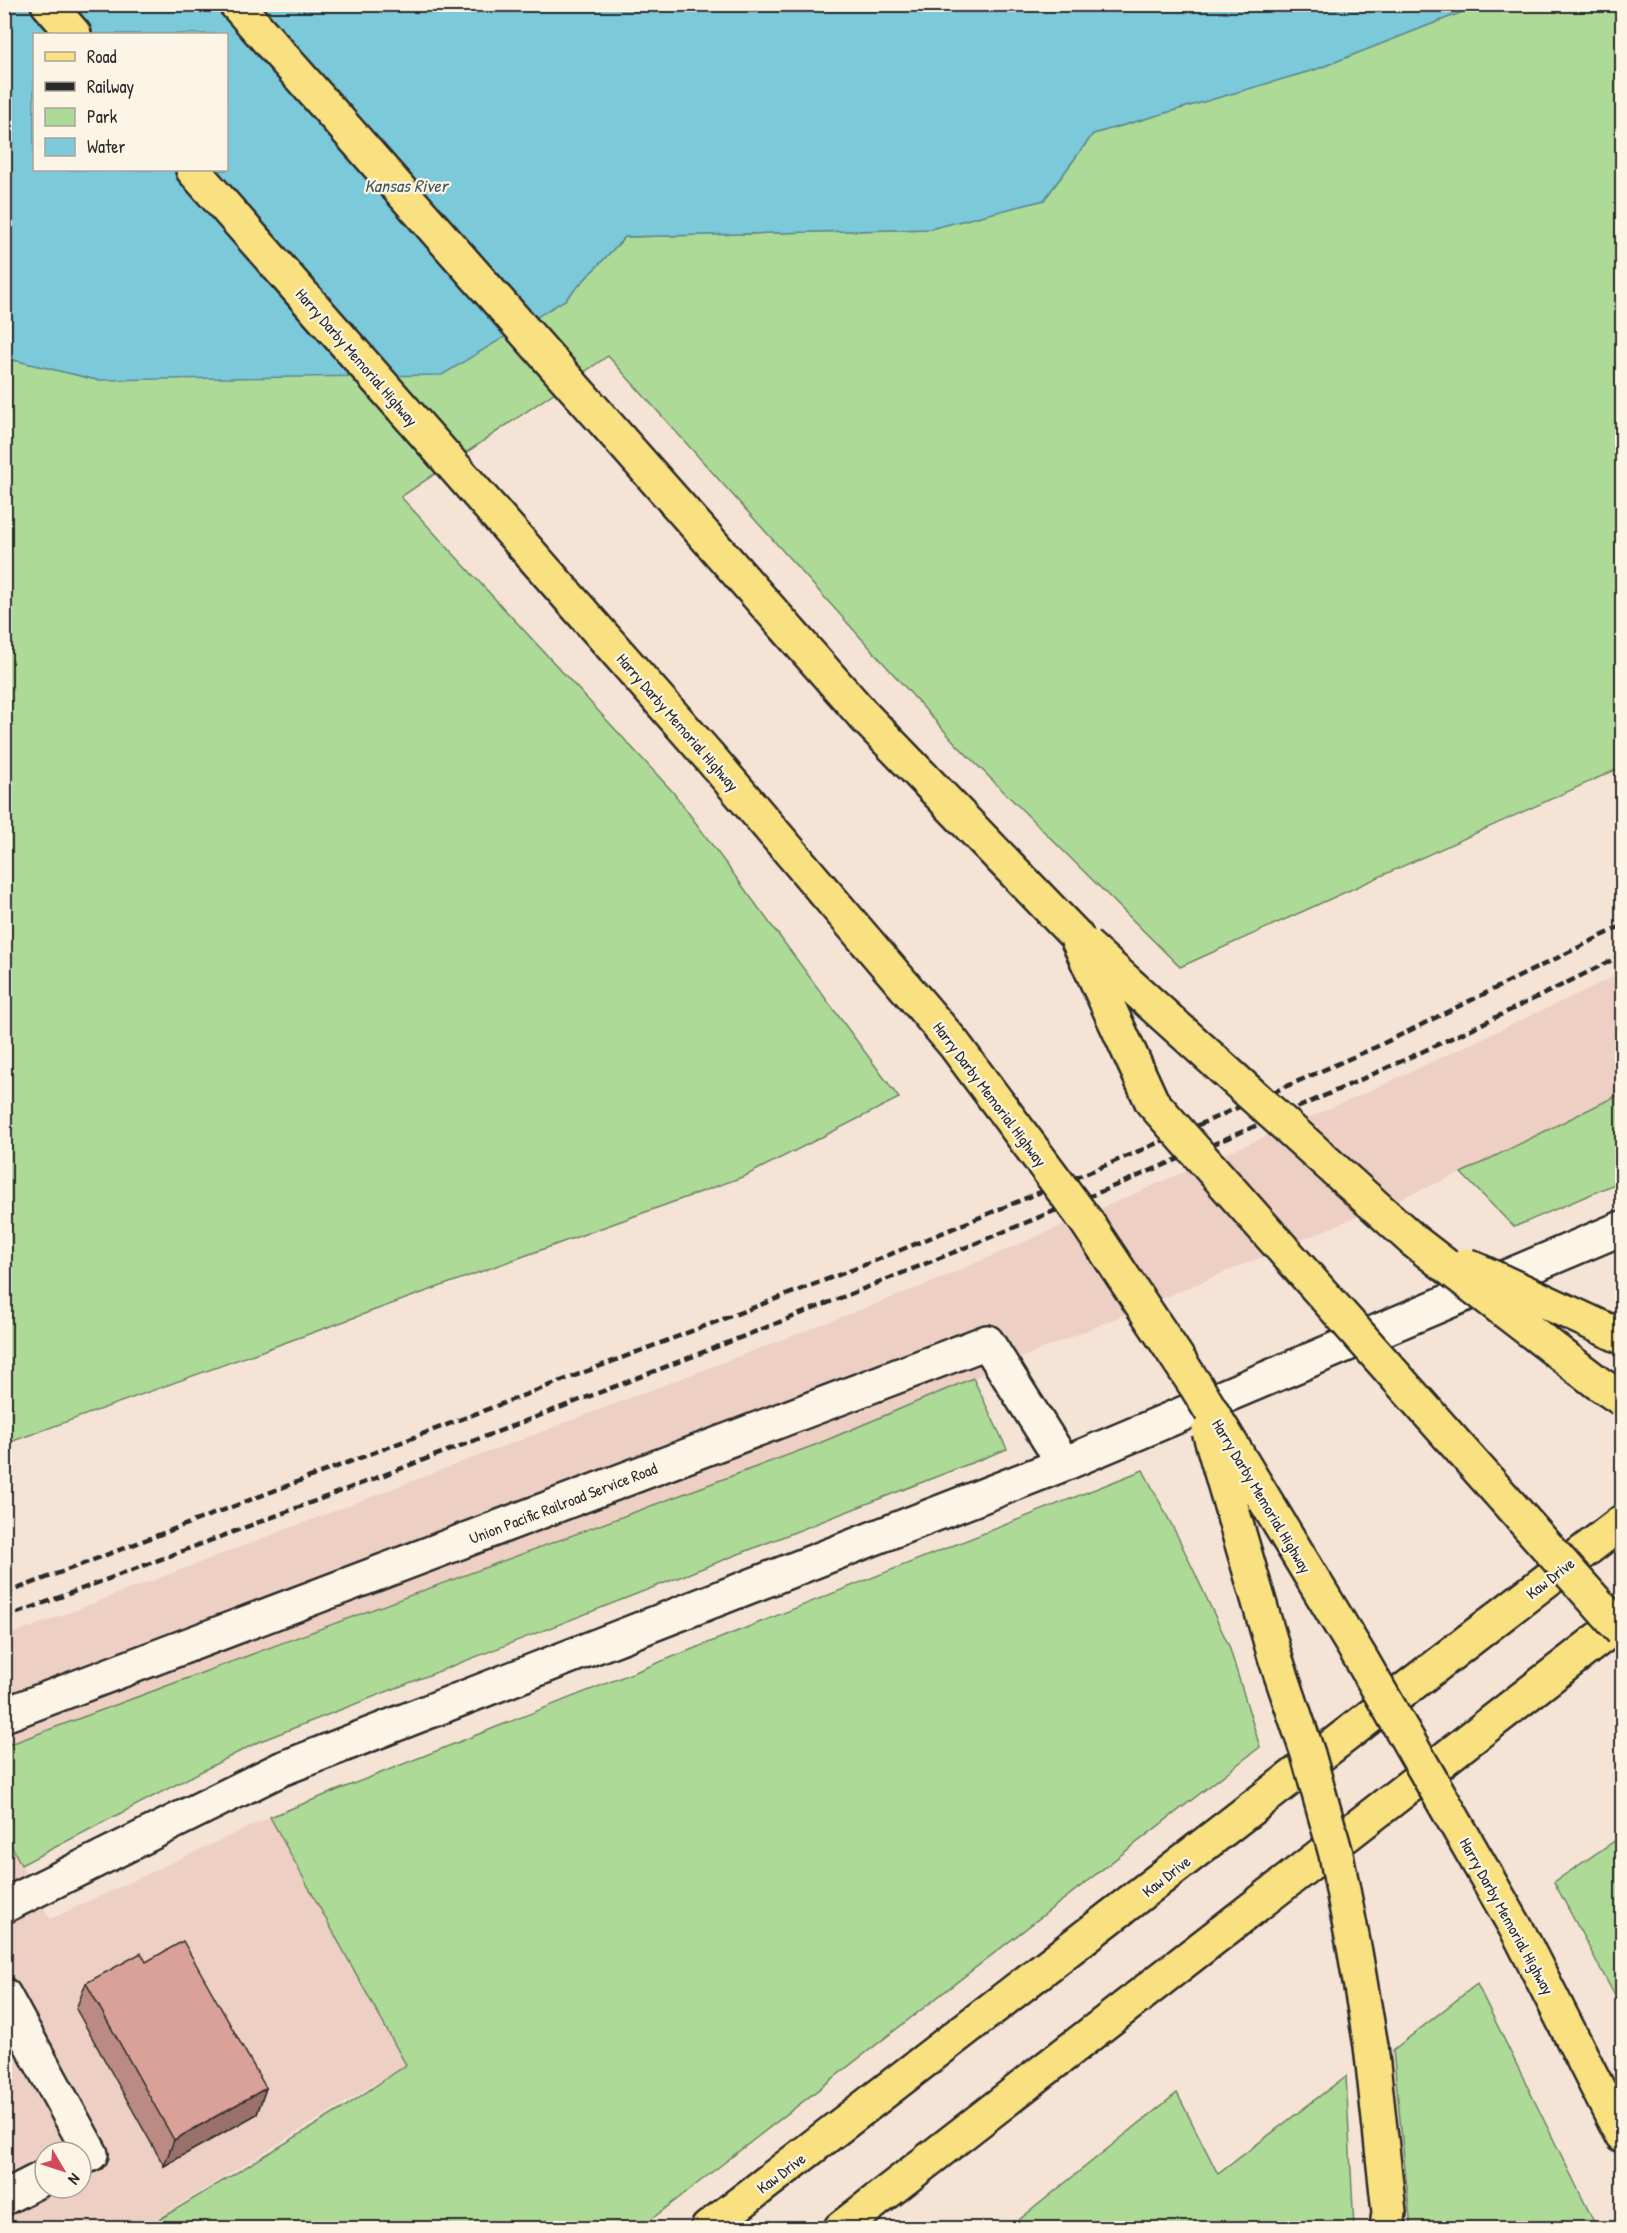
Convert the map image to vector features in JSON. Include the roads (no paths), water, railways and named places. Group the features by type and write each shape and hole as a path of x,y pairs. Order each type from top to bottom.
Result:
{"main road":[{"path":"48,4 73,33"},
{"path":"236,4 864,716 1076,936 1414,1241 1598,1383 1623,1399"},
{"name":"Harry Darby Memorial Highway","path":"194,171 704,751 954,1044 1086,1221 1196,1386 1359,1657 1520,1935 1623,2136"},
{"path":"1076,936 1152,1102 1623,1631"},
{"path":"1414,1241 1623,1336"},
{"path":"1196,1386 1273,1649 1308,1754 1336,1854 1371,2046 1389,2212 1387,2229"},
{"name":"Kaw Drive","path":"708,2229 1623,1522"},
{"path":"841,2229 1623,1621"}],"street":[{"path":"4,1906 281,1769 1064,1464 1623,1227"},
{"name":"Union Pacific Railroad Service Road","path":"4,1715 987,1342 1064,1464"},
{"path":"4,1995 83,2140"},
{"path":"4,2198 33,2184"}],"water":[{"name":"Kansas River","path":"5,5 1480,5 1317,69 1093,134 1044,200 930,229 625,237 565,300 442,375 97,380 5,358"}],"railway":[{"path":"4,1594 862,1266 1123,1158 1376,1047 1622,926"},
{"path":"4,1618 637,1378 1013,1228 1320,1098 1622,955"}]}
